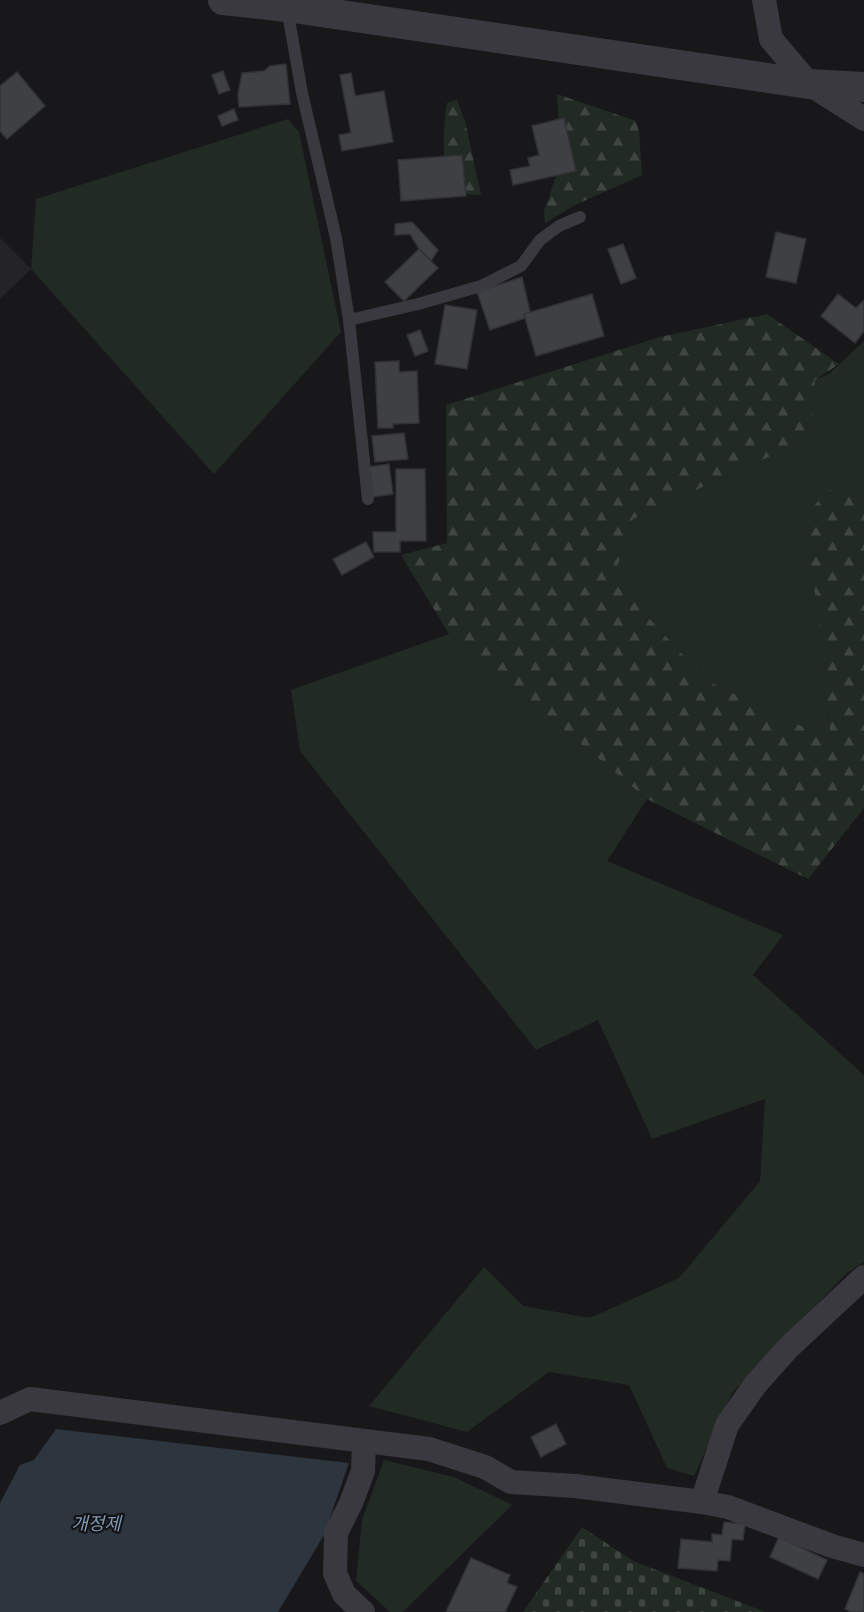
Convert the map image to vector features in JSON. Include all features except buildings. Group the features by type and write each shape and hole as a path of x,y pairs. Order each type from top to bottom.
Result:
{"street":[{"path":"223,0 287,6 809,84 864,87"},
{"path":"764,0 771,39 809,84 864,118"},
{"path":"702,1502 728,1425 755,1385 788,1348 864,1277"},
{"path":"0,1413 30,1399 429,1449 485,1467 511,1482 575,1486 728,1507 832,1546 864,1555"},
{"path":"363,1441 363,1471 336,1533 335,1573 344,1594 363,1612"}],"lane":[{"path":"287,6 302,93 336,238 349,320 368,499"},
{"path":"349,320 481,286 521,266 540,240 559,226 580,217"}],"shaded area":[{"path":"0,238 31,269 0,299"}],"green space":[{"path":"557,94 636,121 642,175 575,205 545,223 544,211 561,162"},
{"path":"457,100 465,121 481,195 452,193 446,171 445,114 447,103"},
{"path":"288,119 299,132 341,332 214,474 31,269 36,199"},
{"path":"767,314 839,364 815,380 810,438 633,519 613,579 706,680 831,740 827,706 827,667 804,527 814,507 829,490 864,493 864,808 808,879 647,799 449,634 401,555 447,543 446,405 660,337"},
{"path":"864,341 864,493 829,490 827,706 831,740 706,680 612,579 633,519 809,438 815,380 829,374"},
{"path":"449,634 647,799 607,861 783,935 753,975 864,1075 864,1262 847,1273 732,1393 694,1476 667,1468 629,1385 549,1372 467,1432 369,1406 484,1267 523,1306 590,1318 679,1278 760,1181 765,1099 652,1139 598,1020 536,1050 300,751 291,690"},
{"path":"384,1460 454,1477 512,1505 403,1612 390,1612 356,1581 362,1520"},
{"path":"582,1527 633,1561 765,1612 523,1612"}],"water":[{"name":"개정제","path":"56,1429 349,1463 324,1535 278,1612 0,1612 0,1503 20,1465 34,1460"}]}
